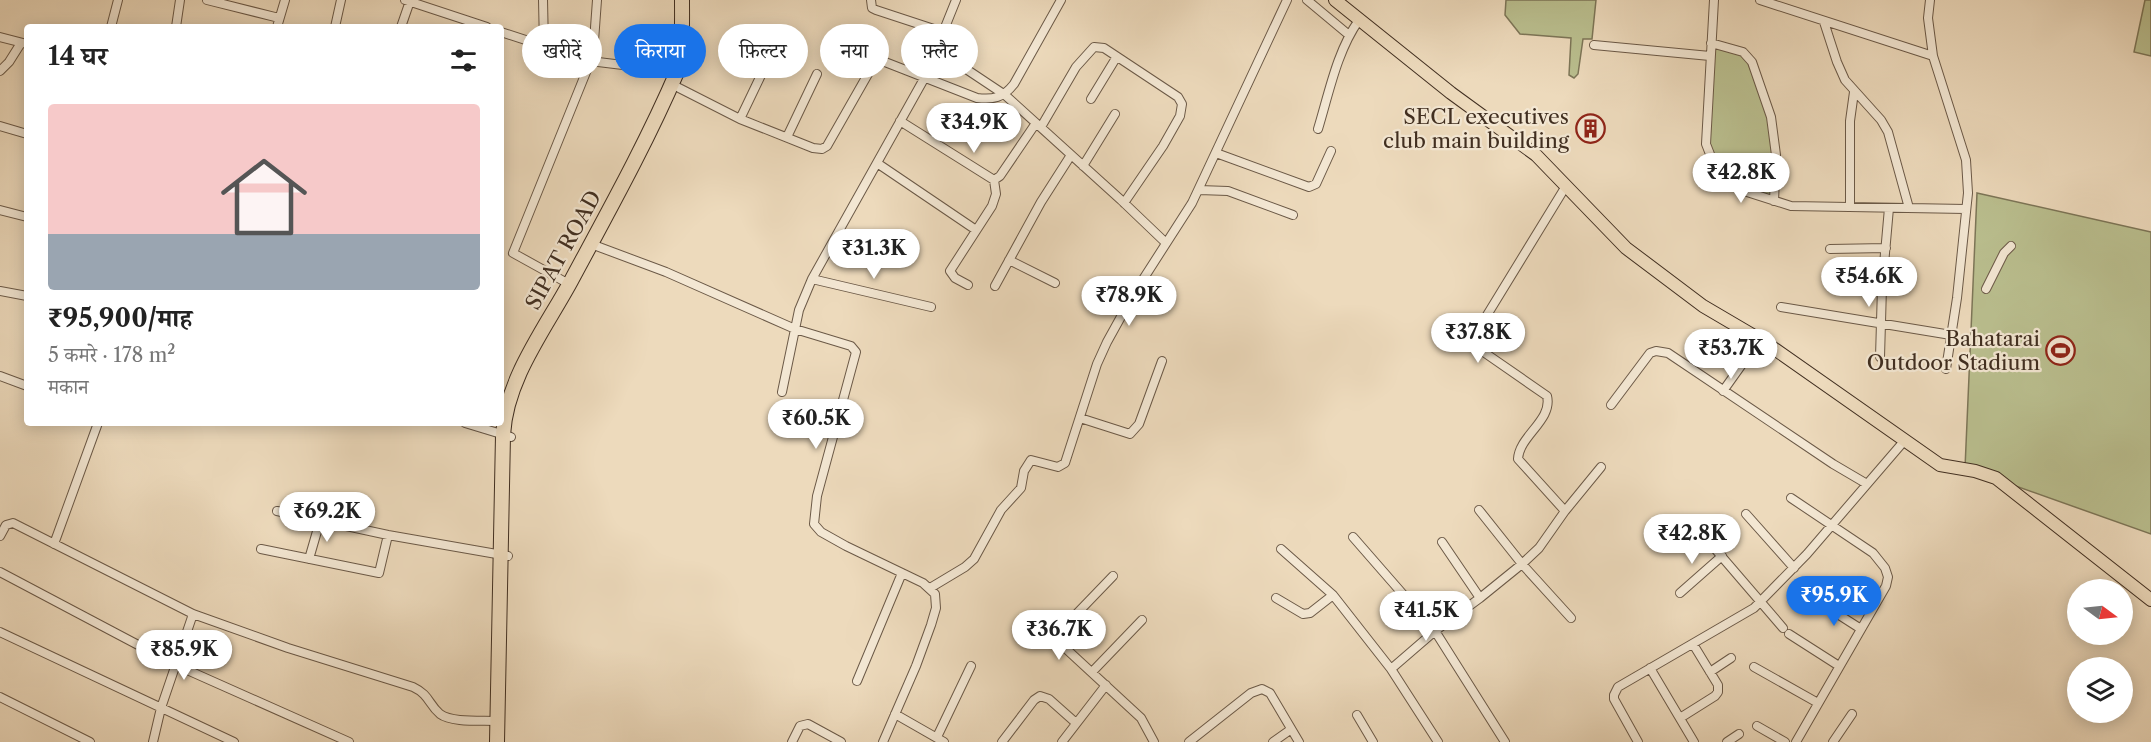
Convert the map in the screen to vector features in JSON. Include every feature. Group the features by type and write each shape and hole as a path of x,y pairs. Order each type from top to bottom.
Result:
{"highway":[{"name":"SIPAT ROAD","path":"682,0 682,24"},
{"name":"SIPAT ROAD","path":"690,0 690,24"},
{"name":"SIPAT ROAD","path":"507,436 526,377 677,78"},
{"name":"SIPAT ROAD","path":"497,742 507,409 526,361 569,284 619,210 679,88 680,78"},
{"name":"SIPAT ROAD","path":"504,556 506,742"}],"main road":[{"path":"1335,0 1451,93 1536,155 1626,249 1703,306 1760,339 1940,465 1975,471 1996,478 2151,600"}],"street":[{"path":"112,24 118,0"},
{"path":"176,24 180,0"},
{"path":"207,0 279,18"},
{"path":"278,24 285,0"},
{"path":"336,24 341,0"},
{"path":"543,0 544,24"},
{"path":"595,24 597,0"},
{"path":"871,0 872,8 919,24"},
{"path":"946,24 956,0"},
{"path":"927,78 977,98 991,99 1005,95 1014,84 1061,0"},
{"path":"930,588 974,559 1001,510 1021,488 1024,471 1031,460 1058,467 1065,463 1097,364 1133,295 1199,190 1287,0"},
{"path":"1306,0 1349,35"},
{"path":"1713,0 1706,144 1712,161 1723,178 1747,192 1791,206 1966,209"},
{"path":"1760,0 1933,56"},
{"path":"1930,0 1928,18 1933,56 1966,160 1968,193 1957,298 1946,369"},
{"path":"402,24 408,1 478,24"},
{"path":"1318,129 1349,35 1359,20"},
{"path":"1824,22 1845,80 1881,120 1888,132 1909,208"},
{"path":"504,33 522,39"},
{"path":"0,37 24,44 0,71"},
{"path":"1711,43 1743,52 1752,62 1772,127 1776,155 1774,201"},
{"path":"1594,45 1710,56"},
{"path":"994,180 1000,176 1039,125 1076,67 1090,50 1094,47 1101,47 1179,96 1182,104 1180,116 1163,146 1124,202"},
{"path":"1091,99 1116,58"},
{"path":"679,88 740,119 813,148 825,148 872,67 879,61 901,68"},
{"path":"787,137 817,74"},
{"path":"978,77 1005,95 1039,125 1166,243"},
{"path":"569,284 513,253 583,78"},
{"path":"740,119 760,78"},
{"path":"782,392 799,310 812,279 924,78"},
{"path":"1850,207 1850,121 1854,92"},
{"path":"1083,166 1115,114"},
{"path":"900,121 994,180"},
{"path":"0,126 24,133"},
{"path":"1216,153 1309,188 1316,184 1331,151"},
{"path":"995,286 1041,202 1071,155"},
{"path":"877,163 976,230"},
{"path":"968,285 953,276 950,271 996,199 994,180"},
{"path":"1565,511 1519,463 1518,459 1519,451 1547,410 1547,396 1485,353 1478,339 1484,320 1566,186"},
{"path":"1199,190 1228,191 1293,214"},
{"path":"1880,357 1890,208"},
{"path":"0,210 24,216"},
{"path":"594,245 666,272 795,328 844,344 856,352 817,496 814,524 821,532 846,546 930,588 937,600 934,617 916,666 883,742"},
{"path":"1986,289 2004,254 2011,246"},
{"path":"1830,249 1886,248"},
{"path":"1009,260 1055,283"},
{"path":"812,279 931,307"},
{"path":"0,291 24,295"},
{"path":"1781,308 1951,335"},
{"path":"1723,391 1760,339"},
{"path":"1611,405 1650,353 1656,351 1668,353 1833,464 1868,484"},
{"path":"1080,418 1130,434 1139,424 1162,362"},
{"path":"0,376 24,385"},
{"path":"54,544 97,426"},
{"path":"475,426 507,436"},
{"path":"1638,742 1614,699 1618,687 1754,608 1794,568 1905,440"},
{"path":"1391,669 1539,548 1565,511 1601,467"},
{"path":"1791,498 1873,553 1885,568 1888,577 1886,586 1796,742"},
{"path":"1479,510 1522,564 1571,618"},
{"path":"277,511 388,535 504,556"},
{"path":"1746,514 1794,568"},
{"path":"309,559 320,521"},
{"path":"0,536 6,525 13,523 193,614 288,648 412,687 424,693 438,712 446,717 498,721"},
{"path":"261,549 379,573 388,535"},
{"path":"1353,537 1435,631 1505,742"},
{"path":"1442,542 1480,598"},
{"path":"1710,543 1786,631 1839,666"},
{"path":"1281,549 1333,595 1391,669 1438,742"},
{"path":"1680,593 1722,556"},
{"path":"0,572 176,664 349,742"},
{"path":"857,681 902,573"},
{"path":"1113,576 1058,636 1063,646 1141,718 1152,734 1154,742"},
{"path":"1276,598 1303,614 1310,613 1333,595"},
{"path":"1822,604 1861,629"},
{"path":"153,742 161,708 193,614"},
{"path":"1092,672 1142,620"},
{"path":"0,632 234,742"},
{"path":"1680,718 1718,692 1718,685 1693,644"},
{"path":"1710,672 1731,658"},
{"path":"895,714 940,740 970,666"},
{"path":"1754,667 1818,703"},
{"path":"1650,668 1694,742"},
{"path":"1062,742 1106,685"},
{"path":"1189,742 1256,690 1266,690 1270,693 1299,742"},
{"path":"1002,742 1034,700 1040,696 1049,699 1076,723"},
{"path":"0,697 90,742"},
{"path":"1833,742 1852,714"},
{"path":"1357,715 1373,742"},
{"path":"792,742 800,726 808,724 841,742"},
{"path":"1757,726 1785,742"},
{"path":"1273,742 1290,730"},
{"path":"1727,742 1739,734"}],"green space":[{"path":"1506,0 1596,0 1592,39 1583,39 1578,74 1574,78 1569,75 1571,38 1520,34 1505,15"},
{"path":"2145,0 2151,0 2151,56 2134,52"},
{"path":"1711,43 1743,52 1771,117 1776,155 1773,199 1723,178 1709,155"},
{"name":"Bahatarai Outdoor Stadium","path":"1977,193 2151,232 2151,534 1965,468"}],"place":[{"name":"SECL executives club main building","path":"1590,128"},
{"name":"Bahatarai Outdoor Stadium","path":"2061,350"}]}
